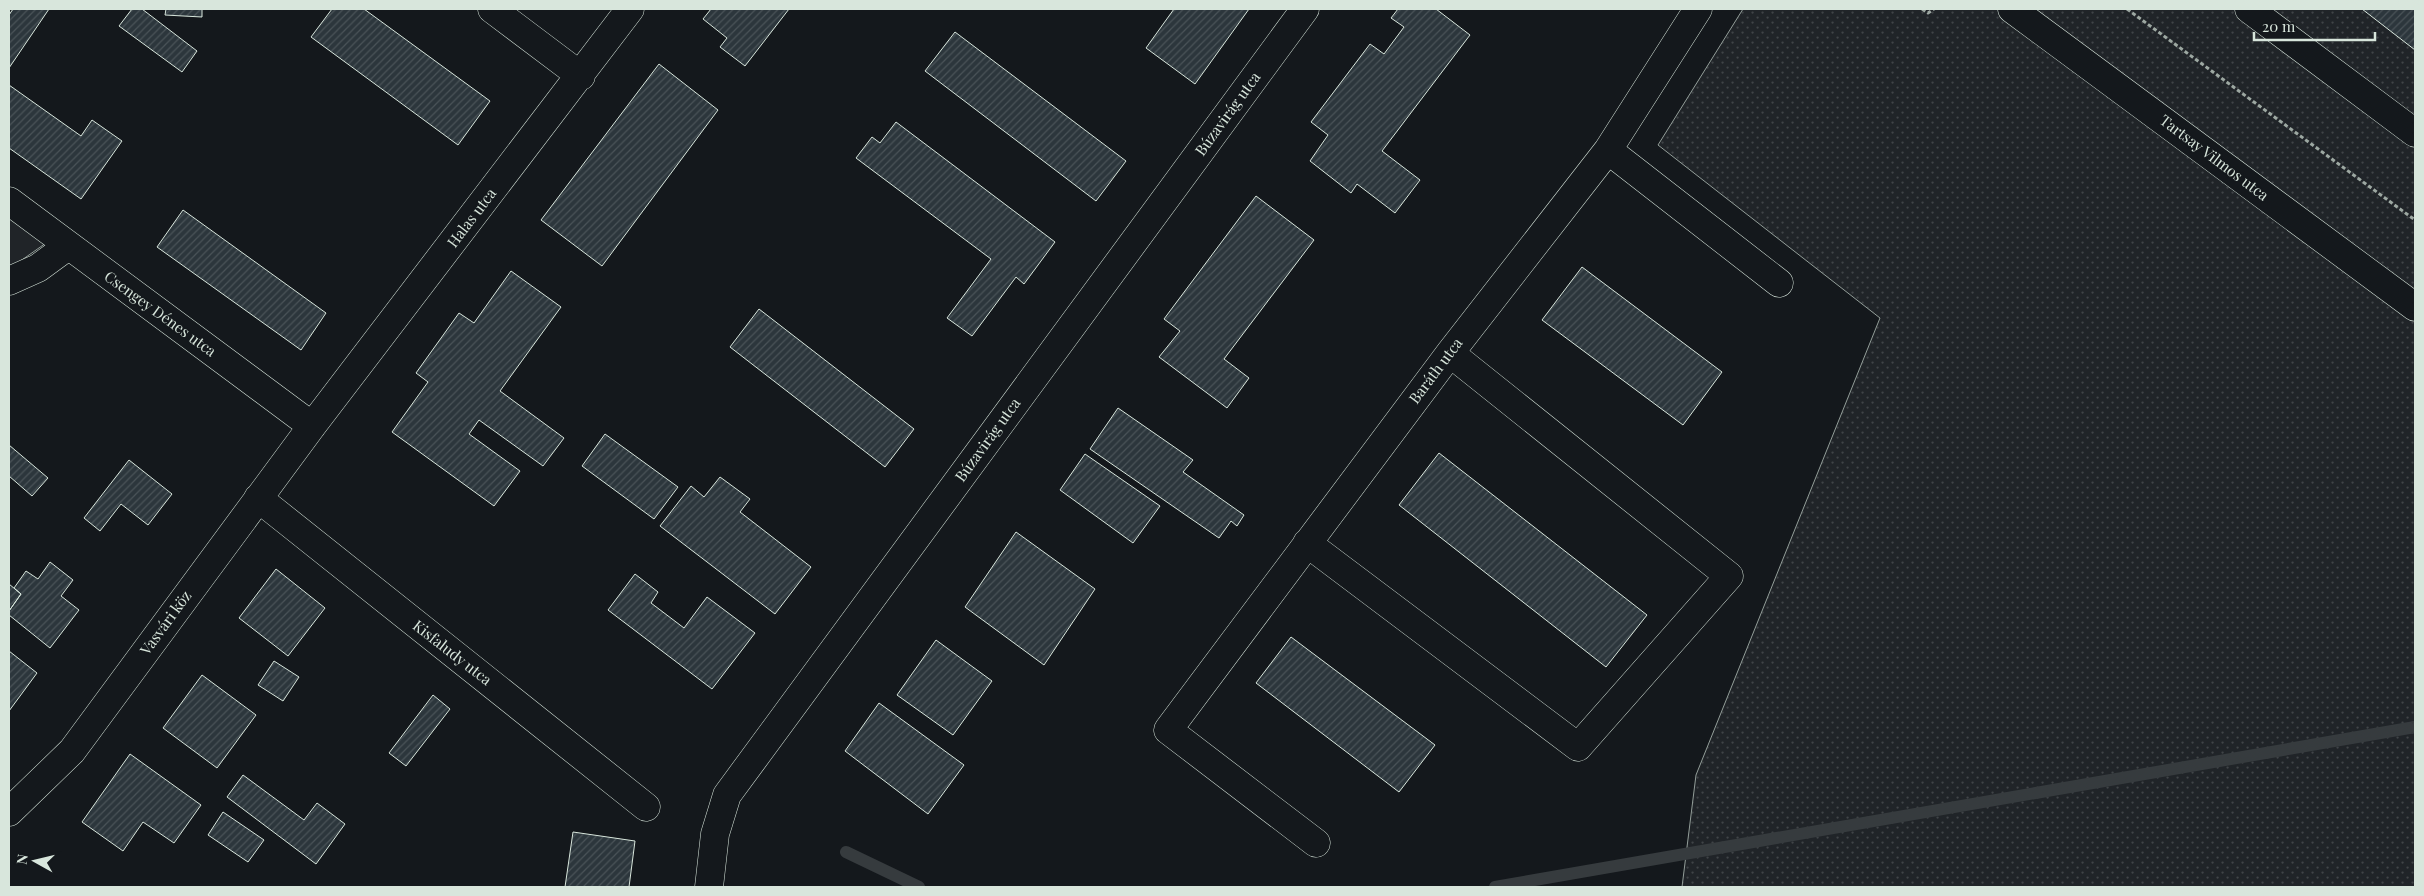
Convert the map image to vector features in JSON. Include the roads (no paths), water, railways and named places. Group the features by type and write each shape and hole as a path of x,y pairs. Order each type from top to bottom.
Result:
{"street":[{"path":"492,9 581,76"},
{"name":"Halas utca","path":"312,426 581,76 630,9"},
{"name":"Búzavirág utca","path":"710,887 715,834 727,795 1306,9"},
{"name":"Baráth utca","path":"1316,843 1168,730 1450,353 1608,150 1698,9"},
{"path":"2249,9 2415,133"},
{"name":"Tartsay Vilmos utca","path":"2027,13 2415,307"},
{"path":"1608,150 1778,283"},
{"name":"Csengey Dénes utca","path":"9,201 312,426"},
{"path":"9,281 38,268 68,246"},
{"path":"1307,543 1578,747 1729,576 1450,353"},
{"name":"Vasvári köz","path":"9,812 72,751 312,426"},
{"name":"Kisfaludy utca","path":"258,498 646,807"}],"waterway":[{"path":"1495,887 2415,727"},
{"path":"846,852 919,887"}]}
